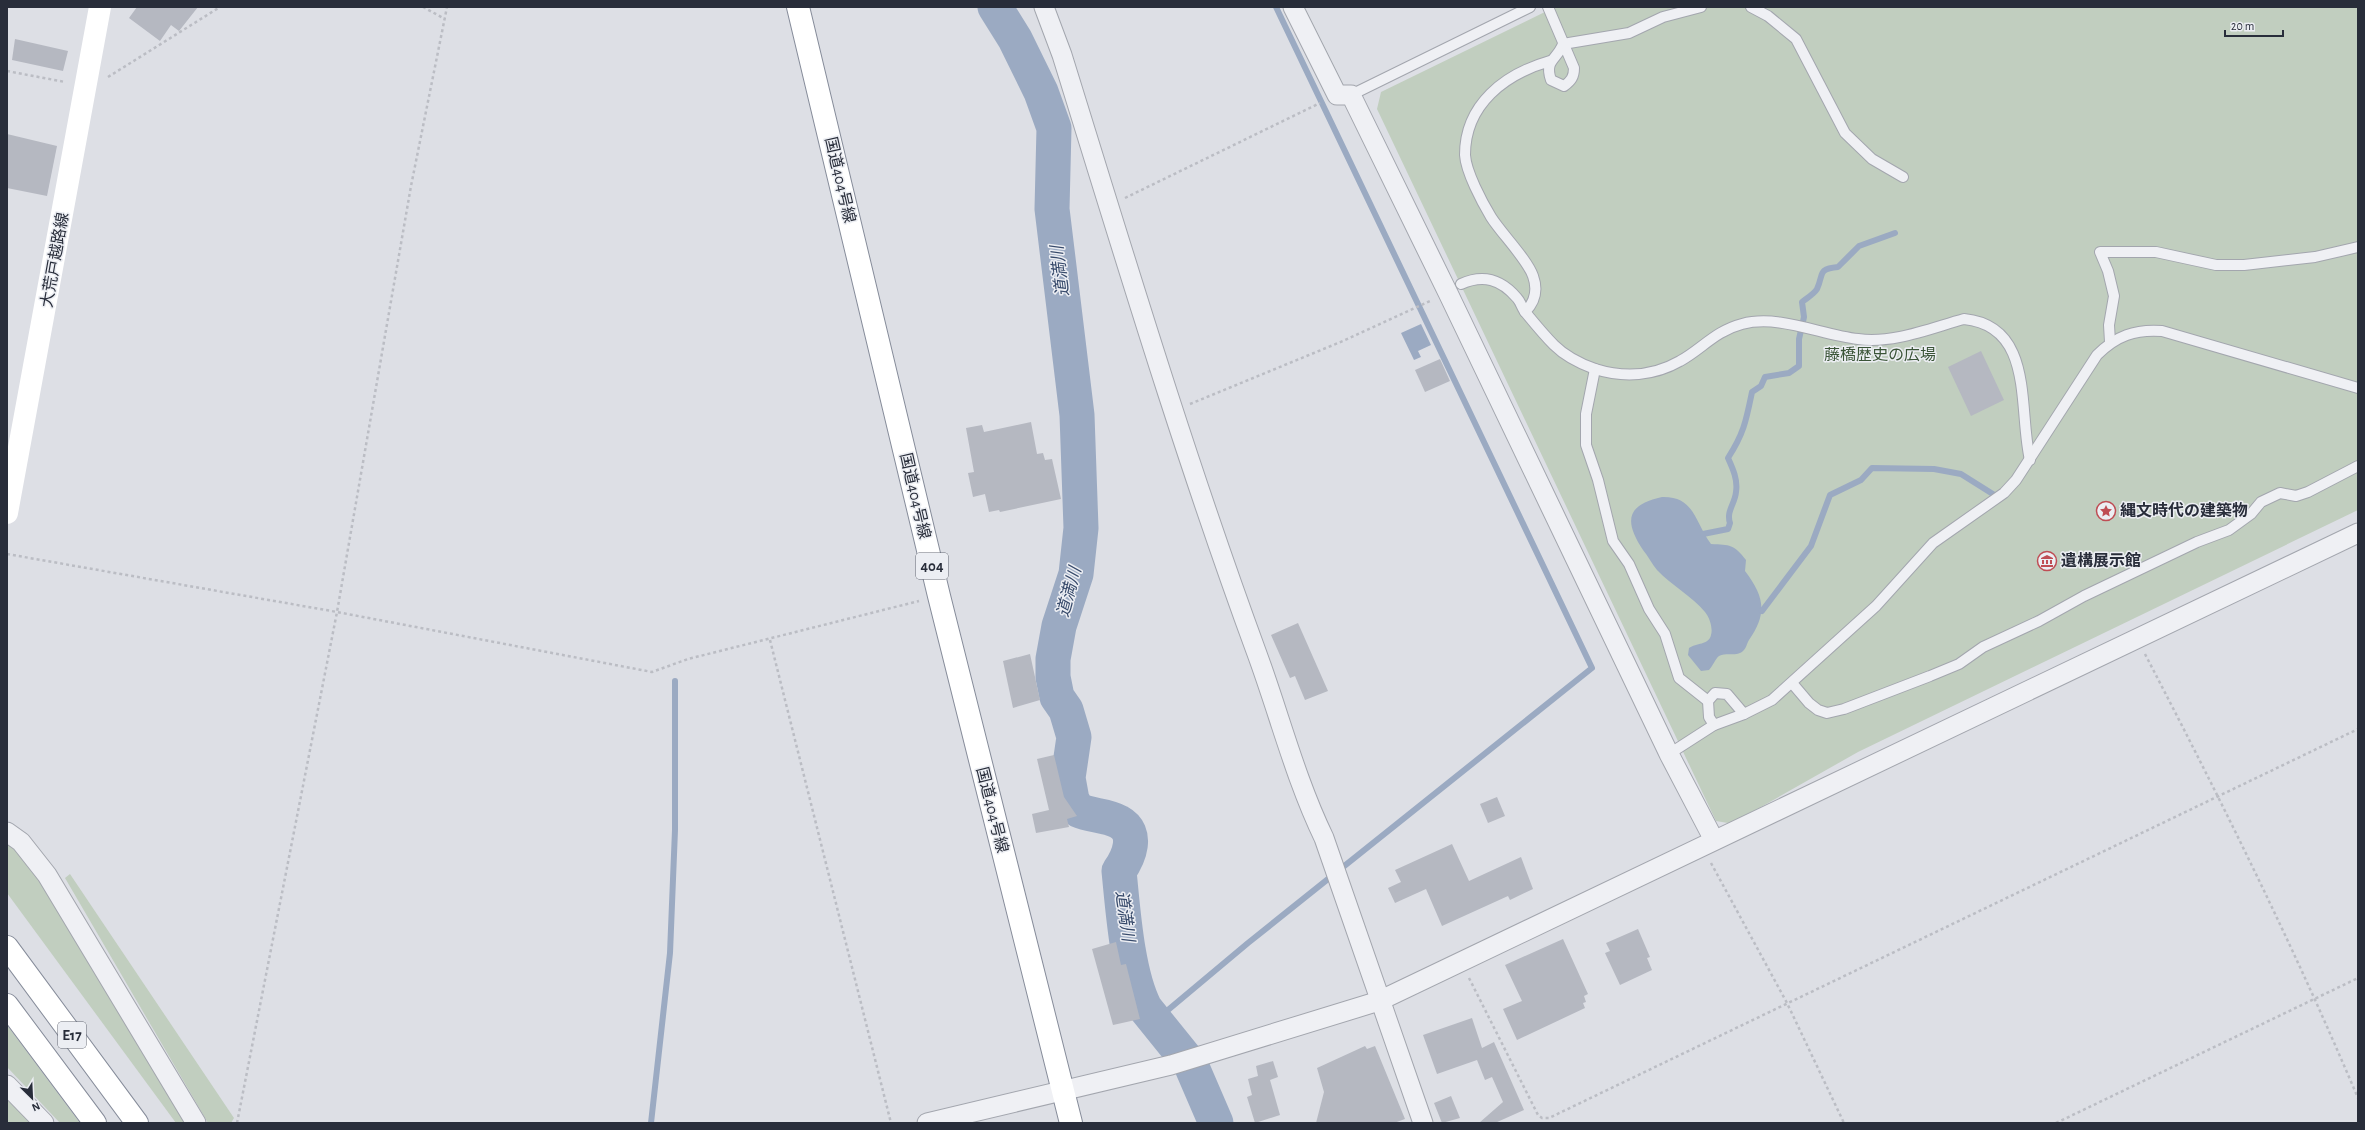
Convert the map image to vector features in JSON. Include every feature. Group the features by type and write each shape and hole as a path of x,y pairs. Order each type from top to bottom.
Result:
{"main road":[{"name":"大荒戸越路線","path":"7,512 95,83 100,7"},
{"name":"国道404号線","path":"798,7 939,596 1071,1123"},
{"name":"E17","path":"7,947 137,1123"},
{"name":"E17","path":"7,1005 95,1123"}],"street":[{"path":"1044,7 1062,56 1172,411 1307,802 1324,838 1379,1001 1423,1123"},
{"path":"1293,7 1455,288 1669,754 1708,843"},
{"path":"927,1123 1064,1092 1171,1065 1379,1001 2358,533"},
{"path":"7,832 21,842 47,876 196,1123"},
{"path":"7,1084 44,1123"}],"lane":[{"path":"1344,95 1530,7"},
{"path":"1548,7 1574,68 1574,75 1571,81 1564,86 1552,80 1548,73 1550,62"},
{"path":"1563,44 1629,33 1663,17 1701,7"},
{"path":"1751,7 1768,16 1796,39 1845,133 1872,159 1903,178"},
{"path":"1525,312 1532,306 1535,293 1533,276 1491,216 1473,181 1465,157 1467,137 1475,116 1489,94 1528,68 1550,62 1561,51 1563,44"},
{"path":"2110,342 2109,325 2114,296 2108,271 2100,252 2156,252 2216,265 2244,265 2315,257 2358,247"},
{"path":"1455,288 1474,278 1489,279 1501,284 1517,298 1525,312 1555,346 1579,363 1612,374 1646,374 1666,368 1681,361 1708,339 1742,324 1760,321 1858,339 1879,340 1964,319 1978,320 1987,324 2001,334 2016,358 2030,460"},
{"path":"1669,754 1714,725 1744,714 1772,700 1876,606 1933,543 2004,493 2016,480 2030,460 2093,361 2110,342 2142,330 2162,331 2358,388"},
{"path":"1595,369 1586,414 1586,445 1598,480 1613,541 1629,564 1649,609 1665,634 1680,678 1708,701"},
{"path":"1792,683 1809,703 1818,710 1827,713 1844,709 1959,664 1984,647 2039,621 2084,596 2197,542 2229,530 2251,514 2261,502 2280,493 2296,496 2308,492 2358,466"},
{"path":"1714,725 1709,717 1708,701 1715,693 1727,694 1744,714"}],"path":[{"path":"7,71 95,83 220,7"},
{"path":"423,7 445,19"},
{"path":"236,1123 337,612 410,186 447,7"},
{"path":"1108,207 1167,176 1344,95"},
{"path":"1172,411 1343,341 1455,288"},
{"path":"7,554 337,612 652,672 688,659 770,640 939,596"},
{"path":"2137,638 2220,798 2316,998 2358,1098"},
{"path":"770,640 891,1123"},
{"path":"1461,962 1538,1115 1542,1118 1549,1118 2220,798 2358,729"},
{"path":"1708,843 1788,1003 1844,1123"},
{"path":"2056,1123 2358,978"}],"green space":[{"name":"藤橋歴史の広場","path":"1555,7 2358,7 2358,510 1858,752 1738,820 1728,823 1716,821 1377,109 1381,92"},
{"path":"7,842 23,854 186,1123 176,1123 7,893"},
{"path":"70,874 234,1118 231,1123 208,1123 65,878"},
{"path":"7,1025 80,1123 60,1123 7,1067"},
{"path":"7,1095 34,1123 7,1123"}],"water":[{"path":"1421,324 1431,345 1418,351 1421,357 1414,360 1401,333"},
{"path":"1662,497 1673,498 1688,506 1711,544 1731,546 1738,551 1746,560 1745,571 1760,597 1761,613 1759,621 1745,649 1738,654 1725,654 1719,656 1709,670 1701,671 1688,655 1689,648 1708,641 1710,638 1712,630 1708,617 1700,606 1657,570 1643,550 1633,531 1631,523 1635,510 1650,500"}],"building":[{"path":"137,7 198,7 179,31 171,25 160,41 129,18"},
{"path":"15,39 68,51 63,71 12,60"},
{"path":"7,134 57,146 47,196 7,188"},
{"path":"1981,351 2004,400 1971,416 1948,367"},
{"path":"1440,359 1450,381 1425,392 1415,370"},
{"path":"1031,422 1037,454 1043,453 1045,460 1052,459 1061,499 1000,512 999,510 989,512 985,494 973,497 968,473 974,472 966,428 982,425 984,432"},
{"path":"1298,623 1328,691 1305,700 1295,676 1290,678 1271,635"},
{"path":"1030,654 1040,700 1013,708 1003,661"},
{"path":"1054,755 1064,797 1077,816 1067,819 1069,827 1036,833 1032,814 1049,810 1037,759"},
{"path":"1497,797 1505,816 1488,823 1480,804"},
{"path":"1452,844 1469,881 1521,857 1533,889 1510,900 1508,896 1442,926 1426,889 1395,903 1388,888 1401,882 1395,870"},
{"path":"1638,929 1650,957 1647,958 1652,970 1620,985 1605,953 1610,951 1606,943"},
{"path":"1563,939 1588,994 1584,996 1586,1002 1583,1003 1585,1008 1517,1040 1503,1009 1522,1001 1505,965"},
{"path":"1116,942 1121,965 1126,964 1140,1019 1113,1025 1092,949"},
{"path":"1472,1018 1482,1048 1494,1042 1524,1110 1495,1123 1479,1123 1503,1102 1492,1077 1485,1080 1477,1060 1437,1074 1423,1035"},
{"path":"1365,1046 1367,1049 1375,1046 1405,1119 1394,1123 1316,1123 1324,1092 1317,1068"},
{"path":"1273,1061 1278,1077 1270,1080 1280,1115 1255,1123 1247,1097 1252,1095 1248,1079 1258,1076 1256,1066"},
{"path":"1451,1096 1460,1118 1442,1123 1434,1103"}],"waterway":[{"name":"道満川","path":"995,7 1015,39 1041,92 1054,128 1052,209 1077,415 1081,528 1076,574 1059,626 1053,659 1053,677 1057,697 1066,710 1074,737 1068,778 1072,800 1078,810 1119,822 1129,832 1129,852 1119,871 1124,922 1130,960 1139,994 1145,1008 1191,1065 1216,1123"},
{"path":"1156,1020 1248,943 1592,668 1276,7"},
{"path":"1703,534 1728,529 1730,523 1729,515 1736,488 1735,475 1728,458 1738,441 1744,426 1752,392 1761,386 1765,377 1789,373 1799,366 1799,339 1804,317 1802,302 1817,289 1824,271 1838,267 1859,246 1895,233"},
{"path":"1762,611 1811,546 1830,495 1861,480 1872,468 1934,469 1961,474 1996,496"},
{"path":"651,1123 670,953 675,830 675,681"}],"place":[{"name":"縄文時代の建築物","path":"2106,511"},
{"name":"遺構展示館","path":"2047,561"}]}
